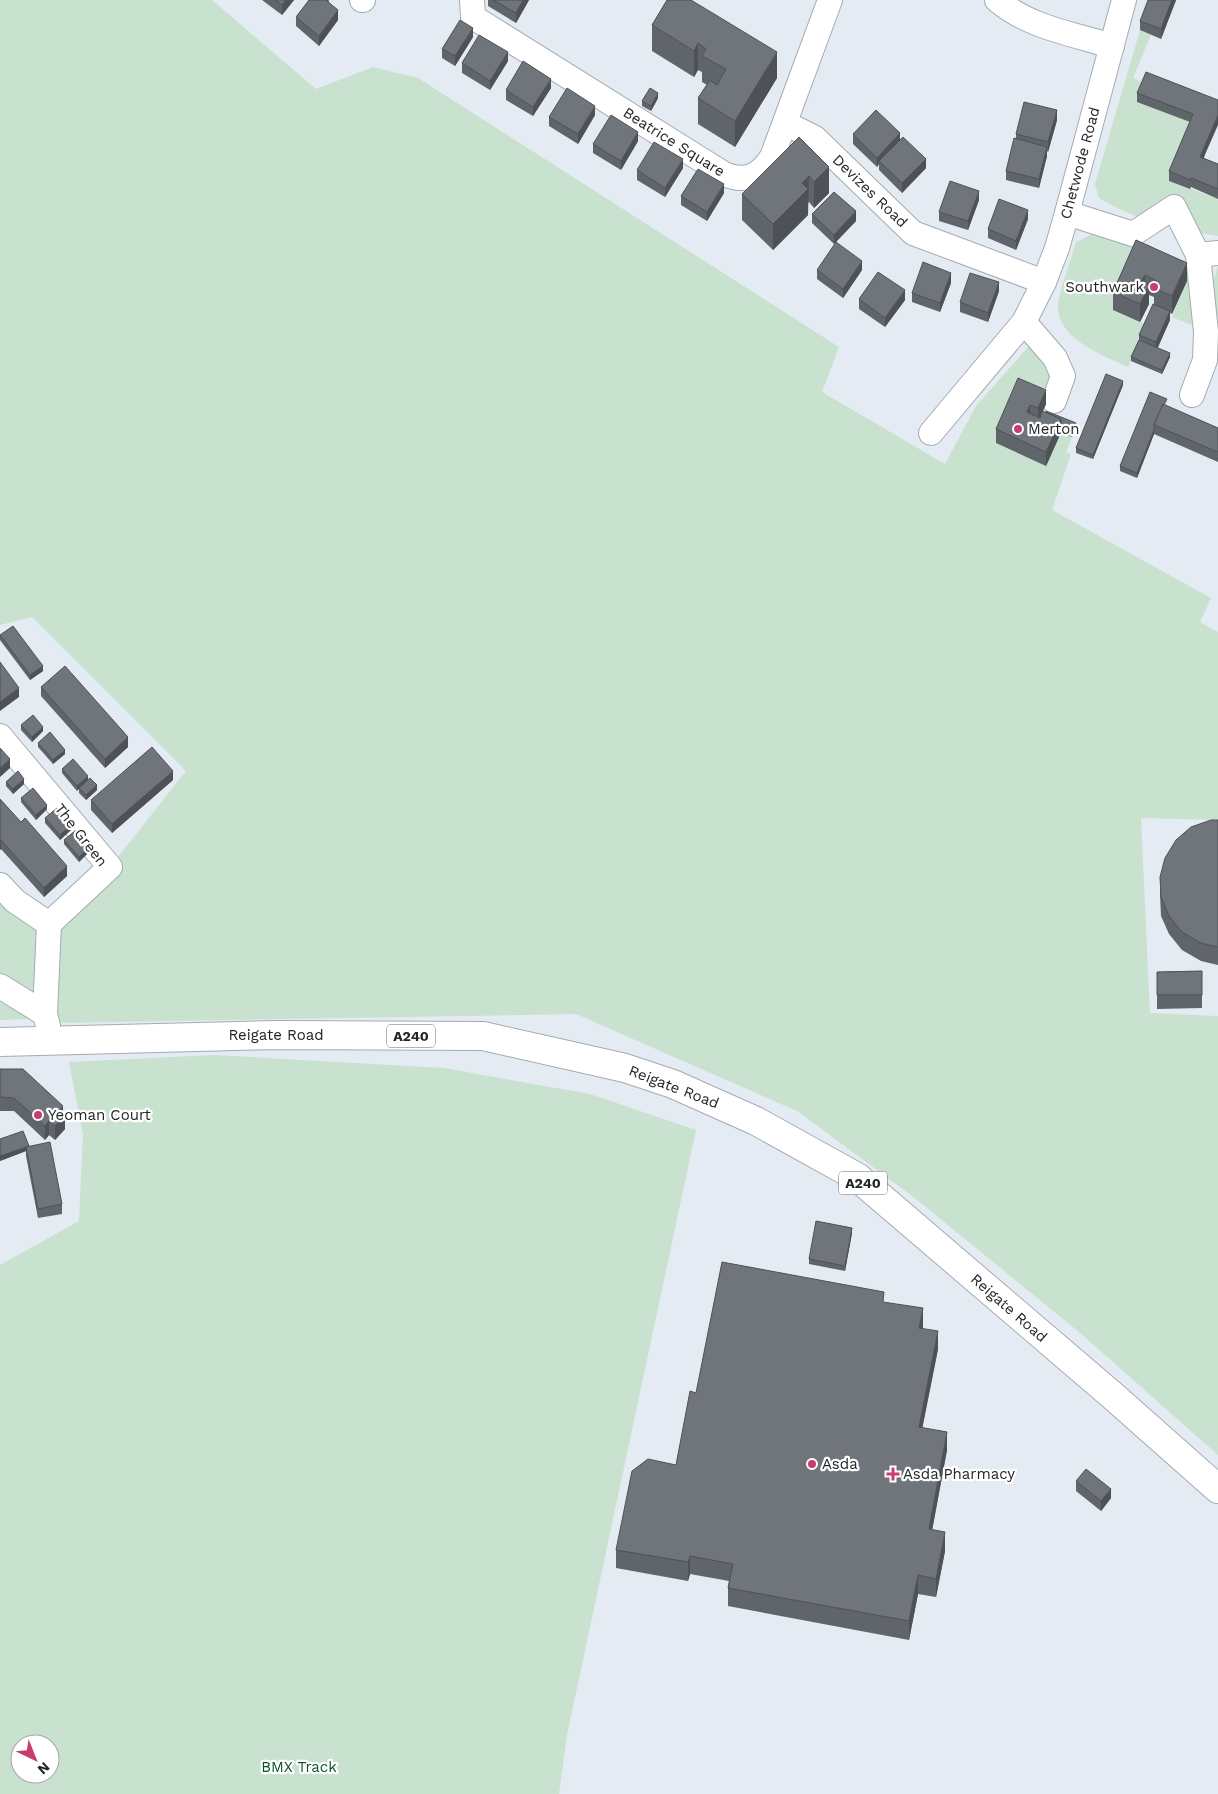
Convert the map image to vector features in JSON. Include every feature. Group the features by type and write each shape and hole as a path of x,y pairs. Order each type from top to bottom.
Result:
{"highway":[{"name":"Reigate Road","path":"0,1042 49,1027 277,1035 484,1036 625,1068 674,1084 756,1121 857,1178 1113,1396 1218,1489"}],"street":[{"name":"Beatrice Square","path":"472,0 473,17 731,177 750,178 766,166 786,123 830,0"},
{"path":"996,0 1029,21 1112,46"},
{"name":"Chetwode Road","path":"931,432 1024,322 1044,282 1057,248 1067,213 1124,0"},
{"name":"Devizes Road","path":"786,123 815,138 913,232 1044,282"},
{"path":"1067,213 1133,234 1174,207 1208,254 1205,360 1192,395"},
{"path":"1024,322 1054,358 1063,376 1054,400"},
{"name":"The Green","path":"0,736 110,867 49,924"},
{"path":"0,885 15,901 49,924 49,1027"},
{"path":"0,986 49,1027"}],"green space":[{"path":"0,0 212,0 316,89 373,67 418,78 839,347 822,392 945,464 976,406 1037,337 1055,358 1046,404 996,443 1061,433 1072,437 1066,452 1071,454 1052,510 1211,598 1200,622 1218,632 1218,820 1141,818 1150,1013 1218,1016 1218,1455 1079,1332 911,1195 797,1111 576,1014 60,1023 45,1014 28,1019 0,1020 0,879 49,924 110,867 186,771 32,617 0,625"},
{"path":"1140,30 1151,35 1133,78 1145,83 1193,124 1170,181 1218,199 1218,236 1187,231 1141,218 1099,198 1095,184"},
{"path":"1094,233 1187,261 1194,326 1172,317 1187,281 1137,258 1113,310 1147,325 1128,367 1085,346 1075,338 1066,330 1058,309 1065,276 1076,242"},
{"path":"1218,266 1218,364 1213,362 1211,289"},
{"name":"BMX Track","path":"214,1055 444,1068 590,1094 696,1130 567,1735 559,1794 0,1794 0,1265 79,1221 83,1134 69,1062"}],"building":[{"path":"275,0 286,0 282,5"},
{"path":"309,0 328,0 338,10 319,36 296,17"},
{"path":"493,0 523,0 516,13"},
{"path":"667,0 691,0 777,52 735,121 698,98 710,80 717,85 726,69 702,56 706,49 698,43 694,51 652,25"},
{"path":"1148,0 1172,0 1161,29 1140,21"},
{"path":"460,20 473,28 455,56 442,49"},
{"path":"479,35 508,52 490,81 462,63"},
{"path":"523,61 551,79 533,107 506,90"},
{"path":"1146,72 1218,100 1218,115 1200,157 1218,164 1218,189 1169,171 1193,114 1137,93"},
{"path":"567,88 595,106 578,134 549,117"},
{"path":"650,88 658,93 651,106 642,101"},
{"path":"1024,102 1057,110 1048,142 1016,134"},
{"path":"876,110 900,133 877,158 853,134"},
{"path":"611,115 638,132 621,161 593,144"},
{"path":"799,137 829,167 814,182 809,176 802,183 808,189 773,224 742,194"},
{"path":"903,137 926,159 902,183 879,161"},
{"path":"1014,138 1047,147 1039,179 1006,171"},
{"path":"654,142 683,159 665,188 637,170"},
{"path":"698,169 724,184 707,212 681,196"},
{"path":"950,181 979,191 968,221 939,212"},
{"path":"834,192 856,211 834,235 812,214"},
{"path":"999,199 1028,210 1016,241 988,229"},
{"path":"1136,240 1187,263 1172,296 1154,288 1157,281 1145,275 1141,282 1149,286 1140,304 1113,292"},
{"path":"836,242 862,261 843,289 817,270"},
{"path":"923,262 951,273 940,303 912,293"},
{"path":"878,272 905,290 885,318 859,299"},
{"path":"970,273 999,282 988,313 960,302"},
{"path":"1153,304 1170,311 1156,342 1139,335"},
{"path":"1139,340 1170,353 1162,370 1131,357"},
{"path":"1106,374 1123,381 1093,455 1076,448"},
{"name":"Merton","path":"1018,378 1046,390 1038,408 1030,405 1027,412 1040,418 1042,411 1061,419 1046,452 996,429"},
{"path":"1150,392 1167,399 1154,425 1154,430 1137,473 1120,466"},
{"path":"1163,404 1218,428 1218,452 1154,425"},
{"path":"1046,411 1076,423 1072,433 1061,428 1061,419"},
{"path":"13,626 43,666 30,675 0,635"},
{"path":"0,662 19,688 0,702"},
{"path":"65,666 128,737 105,759 41,687"},
{"path":"33,715 43,727 32,737 21,725"},
{"path":"50,732 65,750 53,760 38,743"},
{"path":"152,747 173,771 112,824 91,800"},
{"path":"0,748 10,759 0,768"},
{"path":"73,759 88,776 77,786 62,769"},
{"path":"18,771 24,779 13,789 6,782"},
{"path":"90,778 97,785 86,795 79,788"},
{"path":"33,788 47,805 36,815 21,798"},
{"path":"0,799 21,822 25,818 67,866 44,888 0,841"},
{"path":"57,808 71,825 60,835 45,818"},
{"path":"1211,820 1218,820 1218,947 1201,943 1182,932 1169,916 1161,897 1160,877 1165,858 1176,840 1191,827"},
{"path":"76,830 90,847 79,857 64,840"},
{"path":"1202,971 1202,995 1157,995 1157,972"},
{"path":"0,1069 23,1069 63,1106 59,1110 65,1115 55,1126 49,1121 45,1126 14,1098 0,1097"},
{"path":"23,1131 29,1146 0,1156 0,1139"},
{"path":"50,1142 62,1204 38,1209 26,1147"},
{"path":"816,1221 852,1228 845,1266 809,1259"},
{"name":"Asda","path":"722,1262 884,1292 883,1302 923,1308 919,1328 938,1331 919,1427 947,1432 929,1529 945,1532 936,1579 918,1575 909,1621 728,1588 733,1564 690,1556 688,1562 616,1550 632,1471 648,1459 676,1465 690,1391 696,1393"},
{"path":"1086,1469 1111,1489 1101,1501 1076,1481"}],"place":[{"name":"Southwark","path":"1154,287"},
{"name":"Merton","path":"1018,429"},
{"name":"Yeoman Court","path":"38,1115"},
{"name":"Asda","path":"812,1464"},
{"name":"Asda Pharmacy","path":"893,1474"}]}
